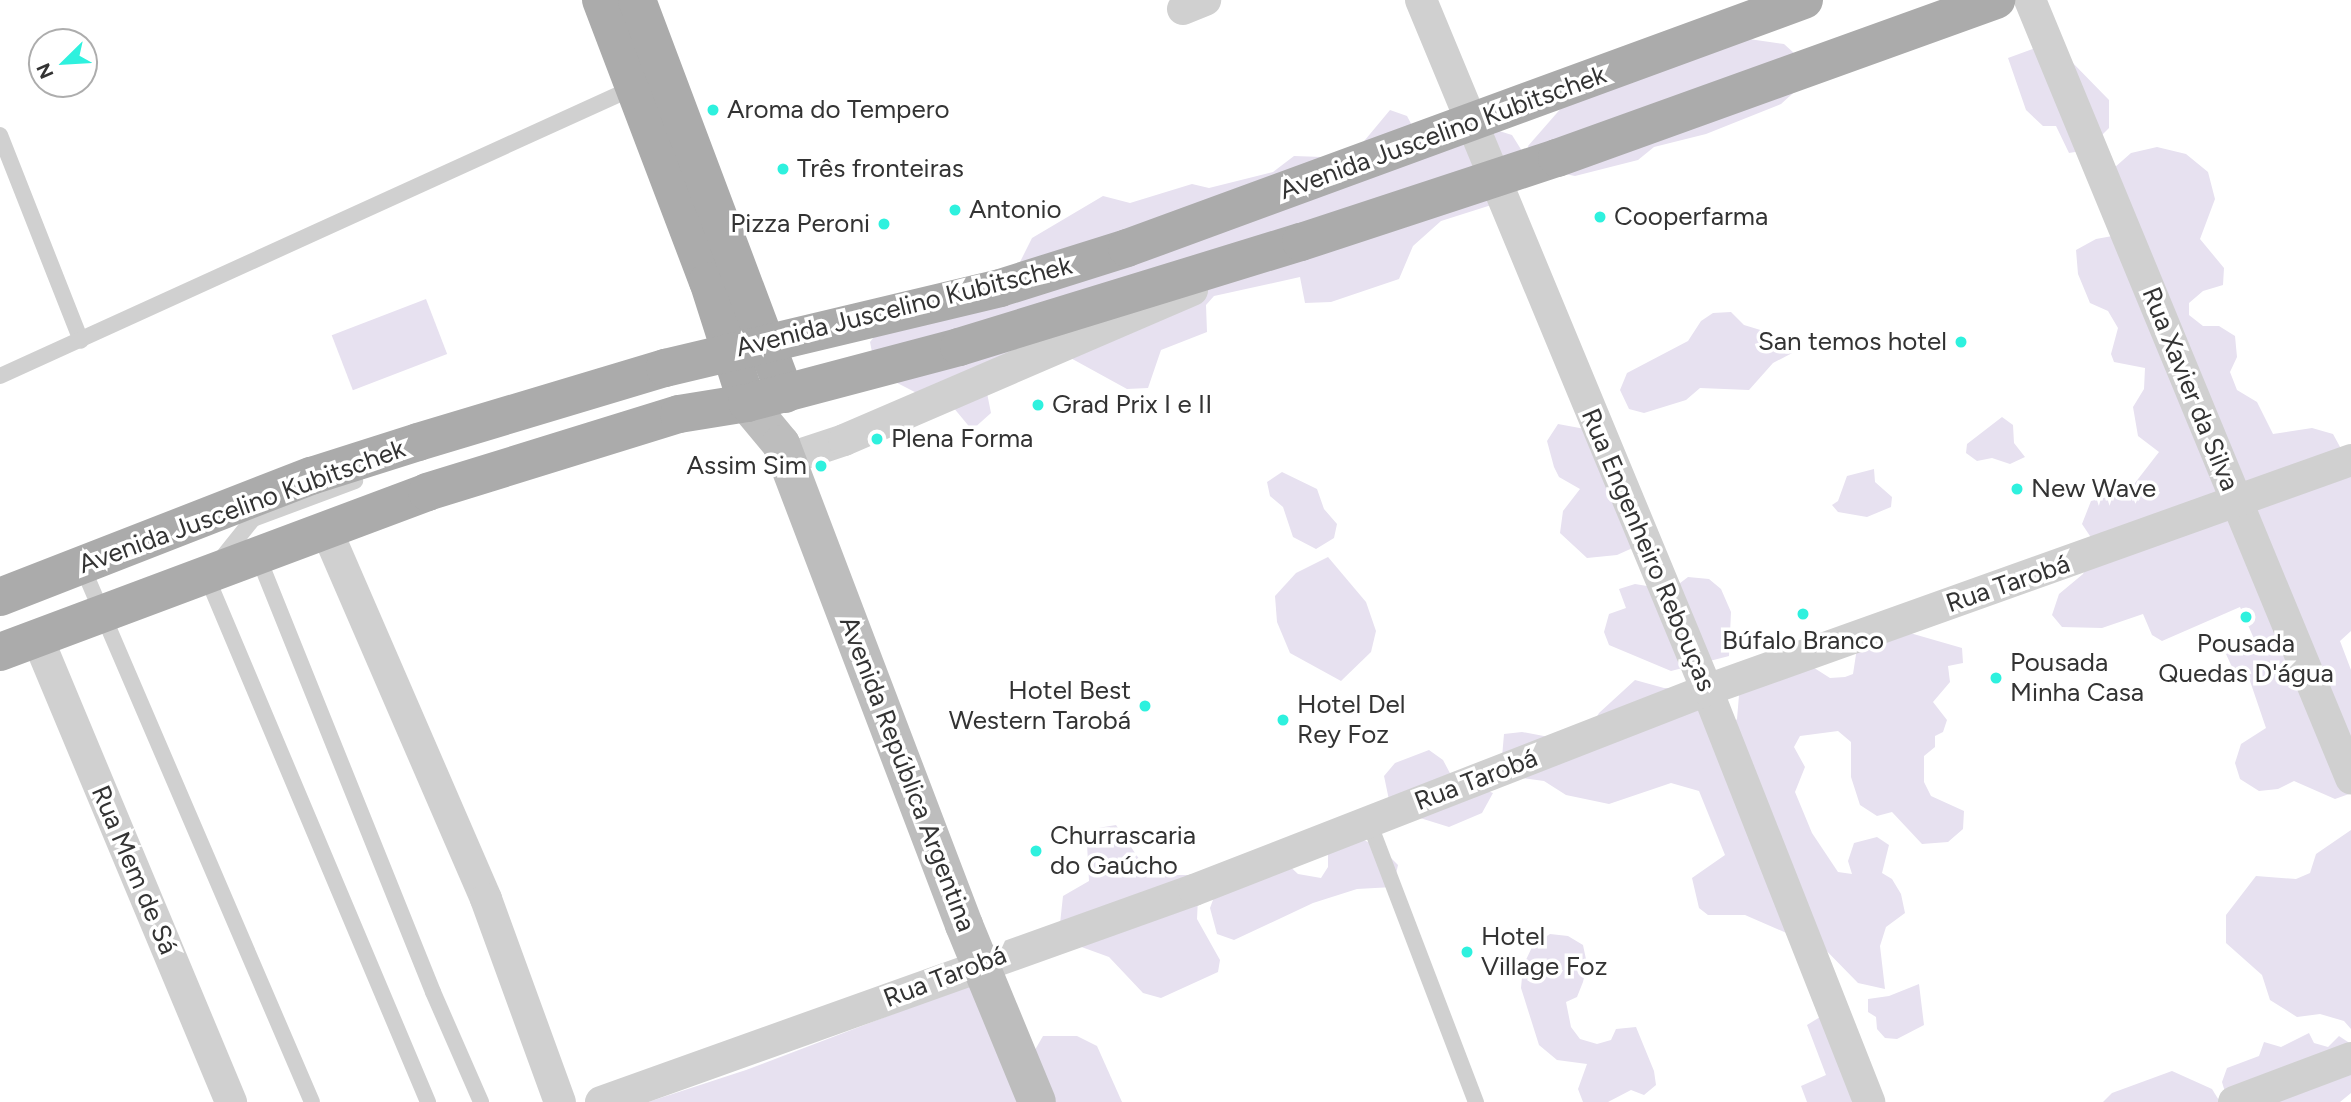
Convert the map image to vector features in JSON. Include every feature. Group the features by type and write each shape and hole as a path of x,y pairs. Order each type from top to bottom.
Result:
{"main road":[{"name":"Avenida República Argentina","path":"601,0 750,346 785,394"},
{"name":"Avenida República Argentina","path":"637,0 750,346 747,403"},
{"name":"Avenida Juscelino Kubitschek","path":"0,597 311,476 418,442 750,346 1000,288 1306,185 1804,0"},
{"name":"Avenida Juscelino Kubitschek","path":"0,652 206,575 252,542 326,529 416,496 679,414 785,394 959,347 1301,242 1492,179 1996,0"}],"street":[{"name":"Rua Engenheiro Rebouças","path":"1421,0 1492,179 1707,690 1869,1102"},
{"name":"Rua Xavier da Silva","path":"2030,0 2351,778"},
{"name":"Avenida Juscelino Kubitschek","path":"784,452 844,440 1301,242"},
{"name":"Avenida República Argentina","path":"784,452 785,394"},
{"name":"Avenida República Argentina","path":"747,403 784,452 980,964 1037,1102"},
{"name":"Rua Tarobá","path":"601,1102 980,964 1194,890 1707,690 2237,504 2351,460"},
{"path":"326,529 486,898 561,1102"},
{"name":"Rua Mem de Sá","path":"37,637 231,1102"},
{"path":"2234,1102 2351,1058"}],"lane":[{"path":"0,376 636,86"},
{"path":"0,135 81,341"},
{"path":"418,442 385,470 253,519 252,542 427,979 481,1102"},
{"path":"82,566 312,1102"},
{"path":"206,575 428,1102"},
{"path":"1369,822 1476,1102"}],"shaded area":[{"path":"1749,39 1784,44 1806,64 1801,86 1781,104 1706,134 1654,147 1638,160 1575,176 1536,168 1528,146 1563,106"},
{"path":"2038,47 2067,57 2109,100 2109,128 2087,150 2069,153 2056,126 2043,126 2026,110 2008,58"},
{"path":"1390,110 1407,116 1417,135 1483,126 1512,135 1522,151 1504,201 1441,221 1413,246 1399,279 1331,302 1305,303 1300,277 1214,296 1206,305 1207,332 1161,350 1148,388 1127,389 1056,350 985,383 991,413 972,430 948,401 938,404 876,372 870,342 888,319 1016,270 1032,238 1103,196 1130,203 1192,184 1209,188 1273,172 1294,156 1350,158"},
{"path":"2157,147 2186,154 2208,172 2215,199 2200,239 2224,268 2223,285 2203,291 2189,303 2189,315 2203,326 2219,326 2235,336 2237,357 2230,372 2237,390 2257,402 2273,434 2312,428 2333,434 2351,467 2351,631 2340,641 2351,670 2351,776 2349,794 2335,799 2294,781 2278,789 2259,791 2240,779 2235,763 2241,744 2266,728 2250,681 2237,678 2226,654 2255,641 2240,607 2162,641 2152,635 2143,614 2102,628 2062,627 2052,615 2059,594 2083,574 2096,545 2082,524 2091,501 2128,492 2159,452 2138,436 2133,407 2144,389 2145,368 2114,362 2111,354 2118,328 2108,311 2090,303 2078,274 2076,250 2096,239 2118,235 2114,168 2131,153"},
{"path":"426,299 447,354 353,390 332,335"},
{"path":"1731,312 1744,325 1780,336 1796,351 1773,363 1749,390 1700,388 1686,400 1644,413 1629,409 1620,390 1627,373 1688,341 1701,321 1713,313"},
{"path":"2002,417 2013,425 2014,443 2025,457 2010,464 1992,458 1977,461 1966,453 1967,444"},
{"path":"1558,424 1585,429 1613,487 1607,497 1623,500 1637,546 1617,555 1587,558 1560,533 1563,511 1580,489 1559,477 1554,467 1547,441"},
{"path":"1874,469 1875,482 1892,497 1891,507 1867,517 1838,512 1832,505 1838,501 1847,476"},
{"path":"1282,472 1317,489 1324,509 1337,524 1334,538 1316,549 1293,537 1283,507 1270,496 1267,482"},
{"path":"1328,557 1366,602 1376,631 1371,652 1341,681 1290,653 1277,622 1275,596 1296,573"},
{"path":"1688,577 1709,579 1721,589 1731,612 1729,656 1671,671 1609,645 1604,632 1609,614 1626,608 1619,589 1635,584 1671,590"},
{"path":"1903,631 1962,648 1963,663 1948,666 1950,682 1933,702 1947,720 1943,732 1935,736 1935,747 1924,756 1924,782 1931,796 1964,811 1963,829 1948,842 1922,844 1892,812 1877,816 1860,805 1851,777 1851,742 1838,731 1800,736 1794,747 1805,767 1795,792 1812,833 1838,872 1852,874 1848,861 1854,843 1877,837 1889,845 1882,873 1892,879 1901,894 1905,913 1886,927 1880,946 1885,989 1858,983 1814,938 1791,935 1745,915 1708,915 1699,908 1692,878 1725,855 1699,791 1671,783 1609,804 1566,795 1544,781 1522,778 1502,757 1504,734 1522,732 1565,740 1588,732 1599,713 1635,680 1664,688 1686,688 1728,729 1737,719 1740,683 1808,664 1830,678 1845,677 1853,674 1857,648"},
{"path":"1429,750 1443,760 1452,777 1493,793 1482,813 1449,827 1404,813 1389,800 1384,776 1395,763"},
{"path":"1116,825 1150,875 1188,875 1198,898 1197,919 1220,960 1218,972 1161,998 1143,993 1109,957 1076,945 1059,933 1063,896 1089,881 1087,844 1092,829"},
{"path":"2351,830 2351,1029 2344,1021 2320,1014 2297,1017 2270,1000 2262,975 2226,943 2226,915 2256,876 2296,879 2310,873 2316,854"},
{"path":"1362,839 1382,849 1398,865 1393,887 1357,889 1313,903 1234,940 1217,934 1210,908 1217,889 1282,859 1298,874 1321,878 1328,867 1328,847"},
{"path":"1550,934 1568,936 1583,945 1587,964 1583,982 1577,997 1566,1002 1571,1027 1580,1039 1597,1044 1611,1040 1616,1029 1636,1027 1654,1071 1656,1085 1644,1095 1631,1090 1608,1102 1583,1102 1578,1089 1587,1064 1557,1060 1539,1045 1521,988 1523,966 1533,945"},
{"path":"972,984 1019,1102 648,1102 746,1070"},
{"path":"1919,984 1924,1025 1897,1039 1885,1038 1877,1029 1876,1017 1868,1012 1868,999 1889,996"},
{"path":"1820,1017 1868,1102 1807,1102 1801,1086 1826,1075 1807,1025"},
{"path":"2309,1033 2314,1043 2328,1047 2339,1036 2351,1044 2351,1093 2340,1102 2228,1102 2222,1082 2227,1068 2259,1056 2264,1042 2281,1047"},
{"path":"1043,1036 1077,1036 1097,1046 1122,1102 1038,1102 1024,1069"},
{"path":"2172,1071 2212,1089 2220,1102 2103,1102 2112,1093"}],"place":[{"name":"Aroma do Tempero","path":"713,110"},
{"name":"Três fronteiras","path":"783,169"},
{"name":"Antonio","path":"955,210"},
{"name":"Cooperfarma","path":"1600,217"},
{"name":"Pizza Peroni","path":"884,224"},
{"name":"San temos hotel","path":"1961,342"},
{"name":"Grad Prix I e II","path":"1038,405"},
{"name":"Plena Forma","path":"877,439"},
{"name":"Assim Sim","path":"821,466"},
{"name":"New Wave","path":"2017,489"},
{"name":"Búfalo Branco","path":"1803,614"},
{"name":"Pousada Quedas D'água","path":"2246,617"},
{"name":"Pousada Minha Casa","path":"1996,678"},
{"name":"Hotel Best Western Tarobá","path":"1145,706"},
{"name":"Hotel Del Rey Foz","path":"1283,720"},
{"name":"Churrascaria do Gaúcho","path":"1036,851"},
{"name":"Hotel Village Foz","path":"1467,952"}]}
